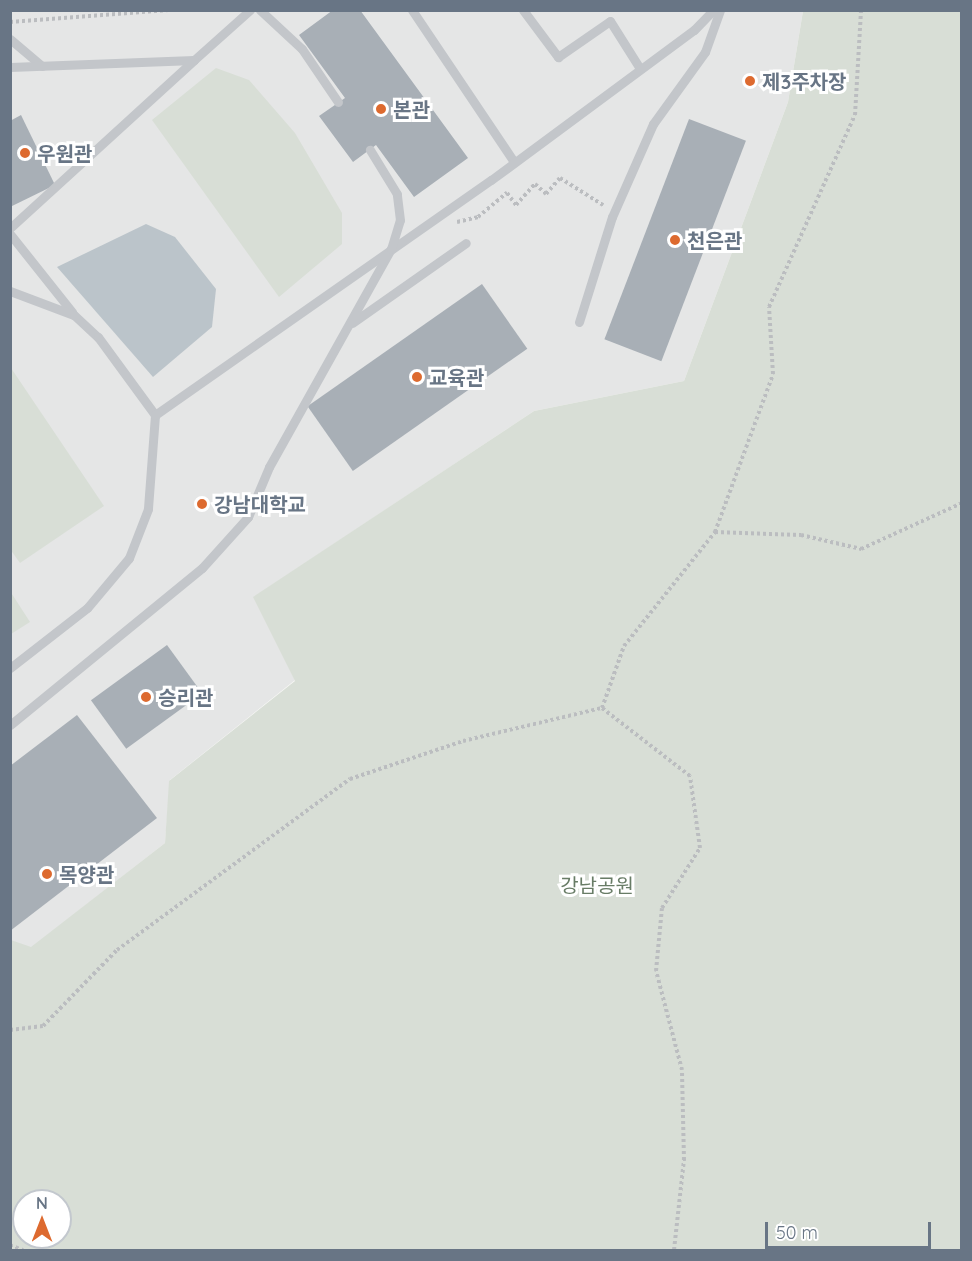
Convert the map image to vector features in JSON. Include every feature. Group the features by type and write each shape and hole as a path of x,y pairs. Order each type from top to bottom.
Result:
{"lane":[{"path":"10,228 250,10"},
{"path":"260,10 302,50 338,102"},
{"path":"412,10 514,162"},
{"path":"523,10 558,57 610,21 639,67"},
{"path":"155,415 514,162 639,67 694,30 712,10"},
{"path":"579,322 614,211 653,124 705,52 720,10"},
{"path":"10,39 42,66"},
{"path":"10,67 194,60"},
{"path":"10,725 202,568 248,518 269,467 391,249 400,220 398,194 370,150"},
{"path":"10,234 74,315 98,337 155,415 148,509 129,558 87,608 10,669"},
{"path":"350,324 466,243"},
{"path":"10,291 74,315"}],"path":[{"path":"10,21 168,10"},
{"path":"602,708 624,646 715,532 773,374 769,307 855,116 861,10"},
{"path":"458,224 478,217 507,193 516,205 536,184 546,194 560,178 614,211"},
{"path":"715,532 801,535 861,549 962,503"},
{"path":"10,1030 43,1026 117,950 350,779 463,741 602,708"},
{"path":"602,708 690,776 700,848 662,908 656,971 682,1070 684,1160 674,1251"},
{"path":"10,1245 23,1251"}],"shaded area":[{"name":"강남대학교","path":"10,11 803,11 788,102 684,381 534,411 254,597 295,680 170,780 165,843 31,948 10,940"},
{"path":"146,224 175,237 216,289 212,327 153,377 57,267"}],"green space":[{"name":"강남공원","path":"803,11 961,11 961,1250 11,1250 11,940 31,947 165,843 169,781 295,681 253,597 534,411 684,381 788,102"},
{"path":"216,68 249,80 295,133 342,213 342,244 279,297 152,120"},
{"path":"11,368 104,506 20,563 10,549"},
{"path":"10,591 30,622 11,634 10,634"}],"building":[{"name":"본관","path":"333,10 360,10 468,158 414,197 376,145 353,162 319,116 345,98 299,35"},
{"name":"우원관","path":"21,115 55,185 10,207 10,121"},
{"name":"천은관","path":"689,119 746,141 661,361 604,339"},
{"name":"교육관","path":"482,284 527,349 353,471 308,406"},
{"name":"승리관","path":"167,645 202,694 126,749 91,700"},
{"name":"목양관","path":"77,715 157,818 10,931 10,766"}],"place":[{"name":"제3주차장","path":"750,81"},
{"name":"본관","path":"381,109"},
{"name":"우원관","path":"25,153"},
{"name":"천은관","path":"675,240"},
{"name":"교육관","path":"417,377"},
{"name":"강남대학교","path":"202,504"},
{"name":"승리관","path":"146,697"},
{"name":"목양관","path":"47,874"}]}
